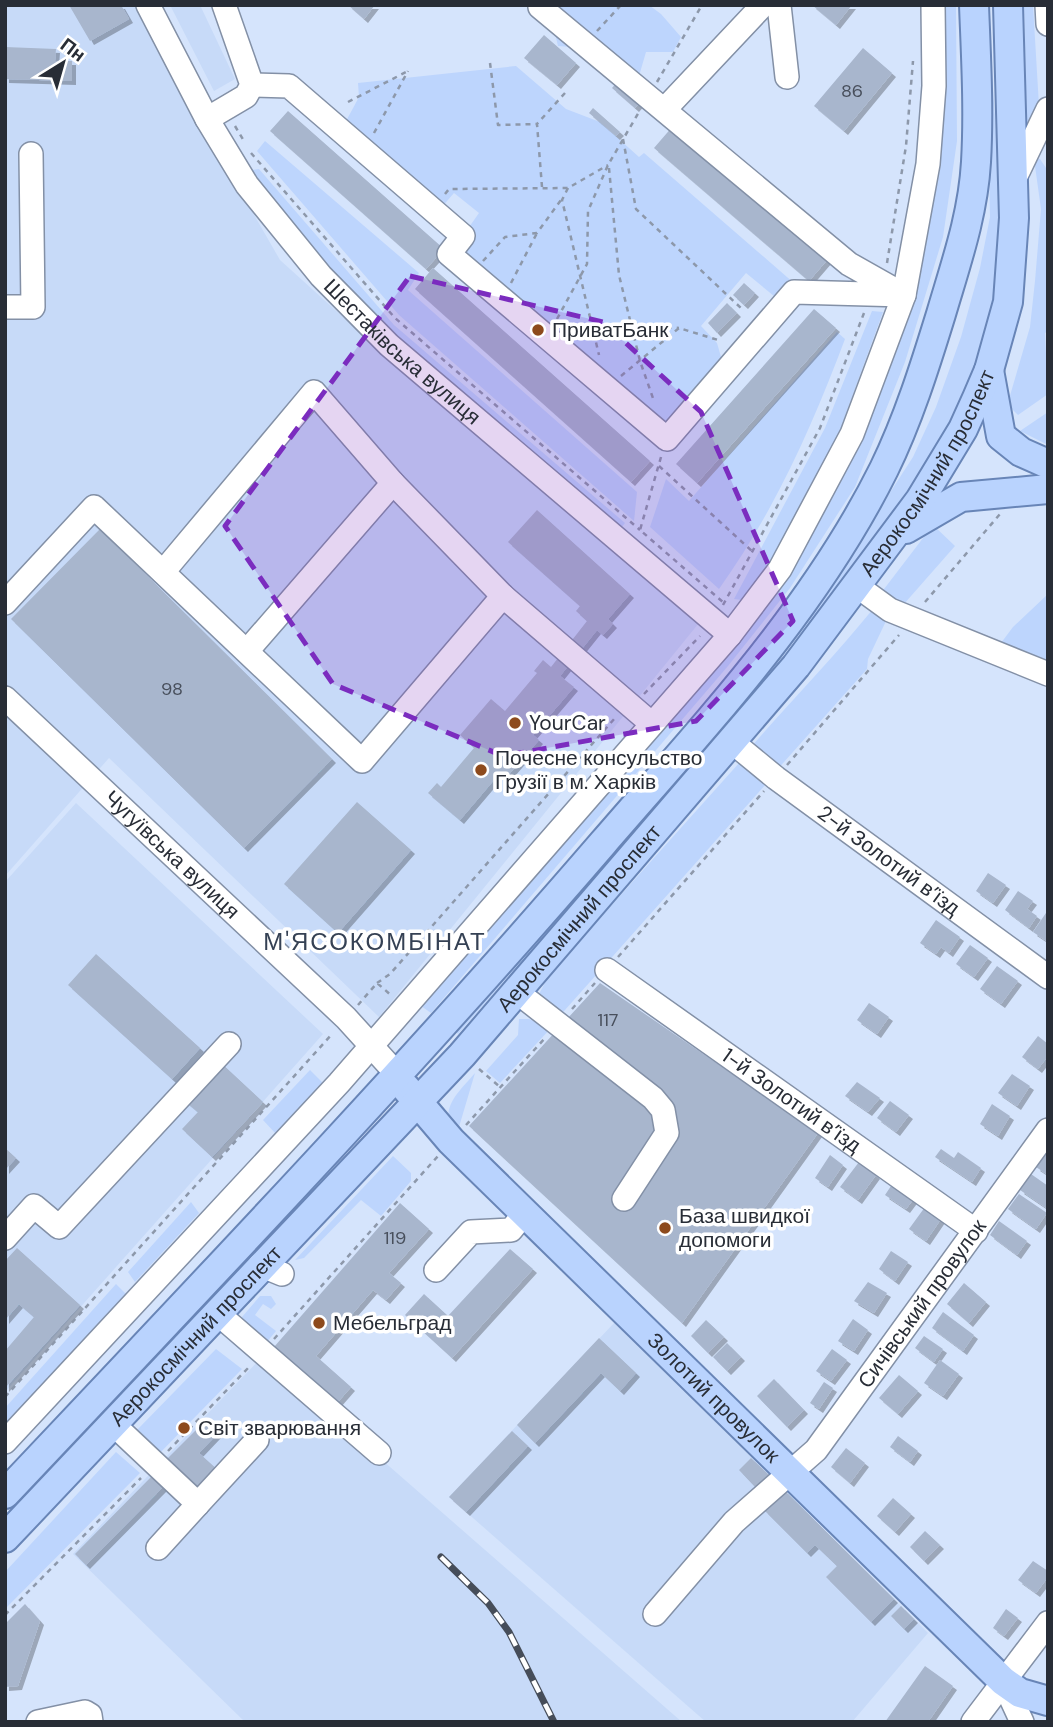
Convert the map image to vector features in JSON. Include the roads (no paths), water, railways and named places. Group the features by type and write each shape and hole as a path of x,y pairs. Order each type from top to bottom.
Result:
{"main road":[{"name":"Аерокосмічний проспект","path":"5,1494 300,1182 541,915 773,645 810,594 879,479 905,418 931,345 968,226 976,161 974,5"},
{"name":"Аерокосмічний проспект","path":"5,1538 216,1312 271,1270 416,1101 517,992 796,666 942,466 963,429 989,370 1008,302 1014,241 1014,180 1007,5"},
{"path":"989,370 1001,436 1021,452 1048,464"},
{"path":"891,538 961,497 1048,489"},
{"name":"Золотий провулок","path":"396,1073 451,1141 1003,1681 1020,1693 1048,1701"}],"street":[{"name":"Шестаківська вулиця","path":"148,5 216,113 247,185 304,258 389,345 730,635"},
{"path":"216,113 246,96 252,85 224,5"},
{"path":"657,102 763,5"},
{"path":"779,5 787,77"},
{"path":"5,1442 372,1045 730,635 780,569 852,434 904,295 928,164 934,86 933,5"},
{"path":"1047,5 1048,24"},
{"path":"540,7 878,288"},
{"path":"252,85 289,86 463,236 449,254 667,439 794,292 878,288 904,295"},
{"path":"1014,180 1048,109"},
{"path":"5,307 33,307 31,154"},
{"path":"163,572 314,391 393,483 503,596 638,699 652,724"},
{"path":"247,652 393,483"},
{"path":"5,603 94,507 362,761 503,596"},
{"path":"857,586 890,610 911,620 1048,674"},
{"name":"Чугуївська вулиця","path":"5,698 372,1045 396,1073"},
{"name":"2-й Золотий в’їзд","path":"731,741 776,778 1048,976"},
{"name":"1-й Золотий в’їзд","path":"607,970 976,1231"},
{"path":"517,992 653,1098 663,1110 667,1133 624,1199"},
{"path":"5,1238 34,1206 59,1227 229,1044"},
{"name":"Сичівський провулок","path":"655,1614 734,1522 816,1450 1048,1130"},
{"path":"436,1270 471,1231 511,1230 525,1213"},
{"path":"216,1312 379,1453"},
{"path":"113,1424 198,1504"},
{"path":"158,1548 257,1440"},
{"path":"974,1722 1048,1623"},
{"path":"1003,1681 1022,1722"},
{"path":"37,1722 85,1712 90,1715 91,1722"}],"railway":[{"path":"441,1557 488,1603 509,1632 554,1722"}],"place":[{"name":"ПриватБанк","path":"538,330"},
{"name":"YourCar","path":"515,723"},
{"name":"Почесне консульство Грузії в м. Харків","path":"481,770"},
{"name":"База швидкої допомоги","path":"665,1228"},
{"name":"Мебельград","path":"319,1323"},
{"name":"Світ зварювання","path":"184,1428"}],"district":[{"name":"М'ЯСОКОМБІНАТ","path":"375,941"}]}
